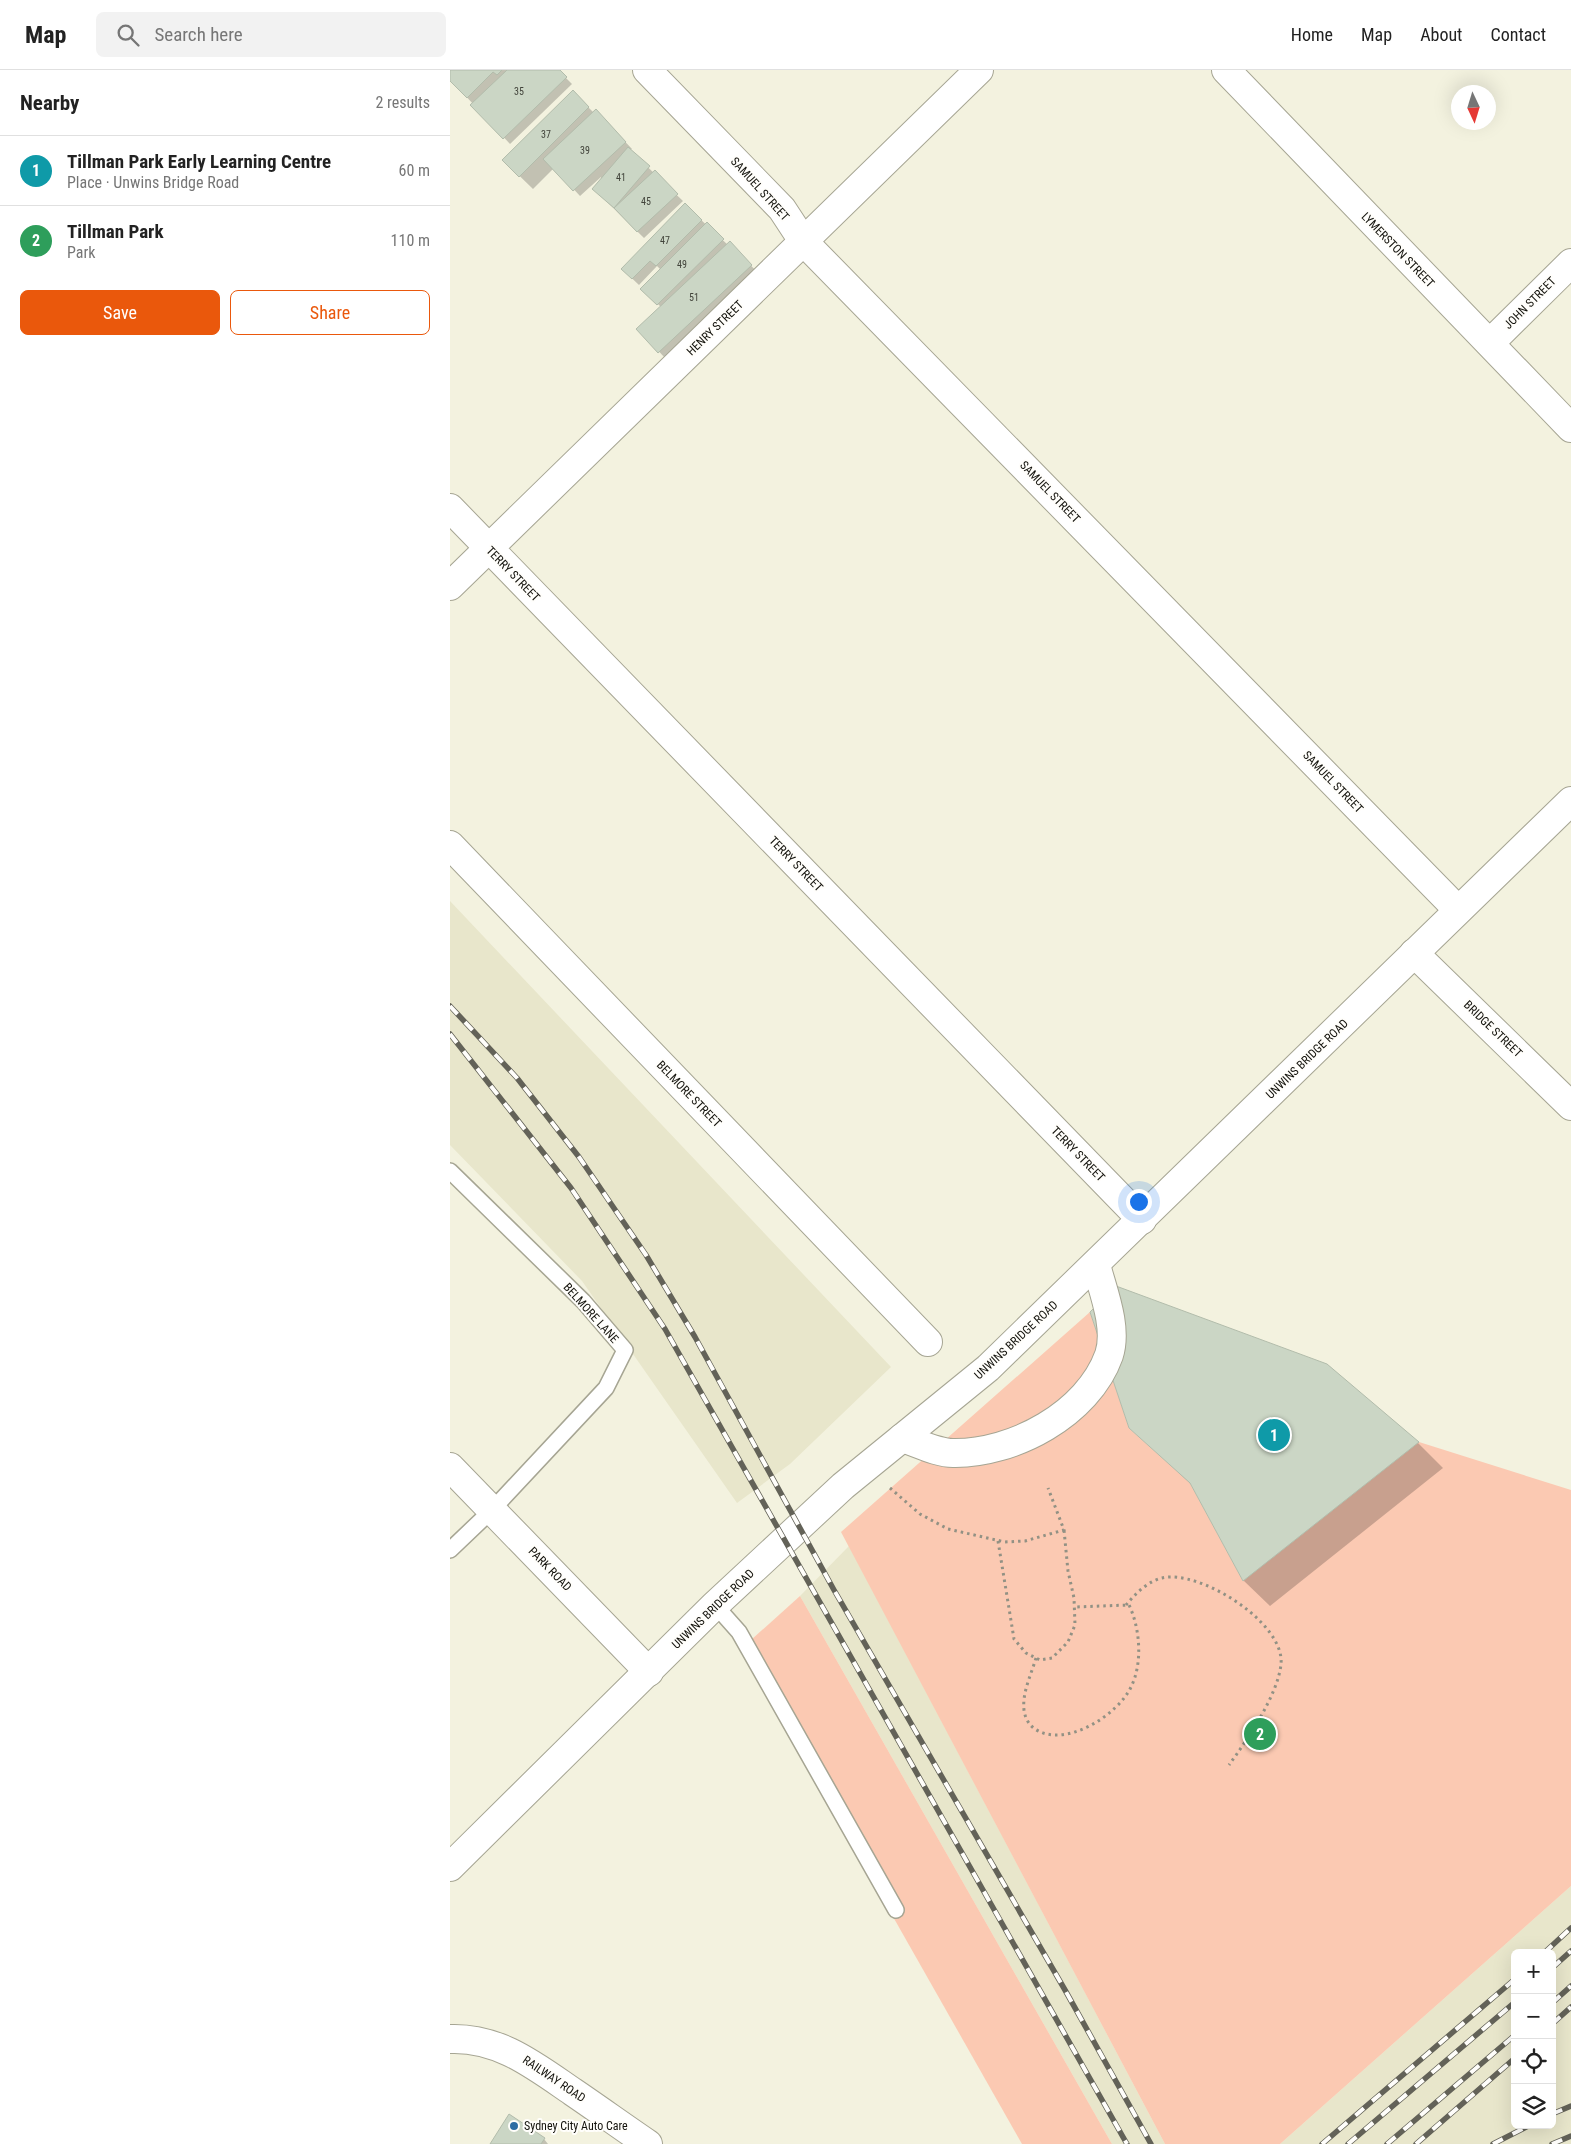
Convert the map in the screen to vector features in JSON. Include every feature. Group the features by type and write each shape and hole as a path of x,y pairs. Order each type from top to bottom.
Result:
{"street":[{"name":"SAMUEL STREET","path":"647,70 782,209 804,241 1458,910"},
{"name":"HENRY STREET","path":"450,586 979,70"},
{"name":"LYMERSTON STREET","path":"1226,70 1571,428"},
{"name":"JOHN STREET","path":"1490,343 1571,263"},
{"name":"TERRY STREET","path":"450,508 1142,1220"},
{"name":"UNWINS BRIDGE ROAD","path":"450,1868 715,1605 843,1486 988,1368 1571,801"},
{"name":"BELMORE STREET","path":"450,845 928,1342"},
{"name":"BRIDGE STREET","path":"1414,953 1571,1106"},
{"path":"902,1438 952,1453 993,1450 1031,1436 1064,1414 1090,1387 1109,1354 1111,1320 1096,1265"},
{"name":"PARK ROAD","path":"450,1467 649,1672"},
{"name":"RAILWAY ROAD","path":"450,2039 478,2040 507,2049 533,2064 648,2144"}],"lane":[{"name":"BELMORE LANE","path":"450,1171 583,1301 625,1350 606,1388 492,1510"},
{"path":"450,1550 492,1510"},
{"path":"715,1605 739,1632 896,1910"}],"path":[{"path":"890,1488 920,1514 948,1529 998,1541 1025,1541 1064,1530"},
{"path":"998,1541 1014,1639 1026,1653 1040,1660 1052,1658 1068,1642 1075,1625 1064,1530 1048,1488"},
{"path":"1126,1605 1135,1594 1162,1578 1181,1577 1201,1582 1224,1593 1259,1619 1280,1650 1281,1664 1276,1684 1247,1740 1229,1765"},
{"path":"1036,1658 1024,1698 1024,1712 1030,1725 1041,1732 1057,1735 1076,1732 1095,1723 1116,1706 1131,1688 1139,1660 1135,1618 1129,1606 1074,1607"}],"shaded area":[{"path":"450,901 891,1367 790,1464 737,1503 582,1281 450,1145"},
{"path":"1090,1312 1129,1428 1190,1483 1243,1581 1419,1442 1571,1490 1571,1886 1280,2144 1165,2144 841,1532"},
{"path":"849,1546 1165,2144 1112,2144 800,1596"},
{"path":"800,1596 1112,2144 1022,2144 741,1649"},
{"path":"1571,1886 1571,2144 1280,2144"}],"building":[{"path":"450,70 502,70 497,75 493,72 467,98 450,81"},
{"path":"507,70 560,70 567,77 503,139 470,105"},
{"path":"573,90 589,107 519,177 502,160"},
{"path":"596,109 626,142 573,191 543,159"},
{"path":"628,147 650,166 614,208 592,189"},
{"path":"655,170 678,194 637,232 614,208"},
{"path":"685,203 702,220 656,266 650,261 632,279 621,269"},
{"path":"707,222 724,239 657,305 640,289"},
{"path":"730,241 752,265 658,353 636,329"},
{"path":"1116,1286 1327,1364 1419,1442 1243,1581 1190,1483 1129,1428 1090,1312"},
{"name":"Sydney City Auto Care","path":"509,2114 545,2138 541,2144 490,2144"}],"railway":[{"path":"450,1006 517,1078 579,1157 646,1255 695,1337 834,1590 1065,1990 1151,2144"},
{"path":"450,1034 571,1188 665,1329 1127,2144"},
{"path":"1548,1949 1571,1928"},
{"path":"1556,1964 1571,1951"},
{"path":"1322,2144 1511,1982"},
{"path":"1556,1999 1571,1986"},
{"path":"1348,2144 1511,2005"},
{"path":"1556,2020 1571,2007"},
{"path":"1387,2144 1511,2038"},
{"path":"1416,2144 1511,2061"},
{"path":"1556,2112 1571,2106"},
{"path":"1493,2144 1522,2129"},
{"path":"1552,2144 1571,2136"}],"place":[{"name":"Tillman Park Early Learning Centre","path":"1274,1435"},
{"name":"Tillman Park","path":"1260,1734"},
{"name":"Sydney City Auto Care","path":"514,2126"}]}
